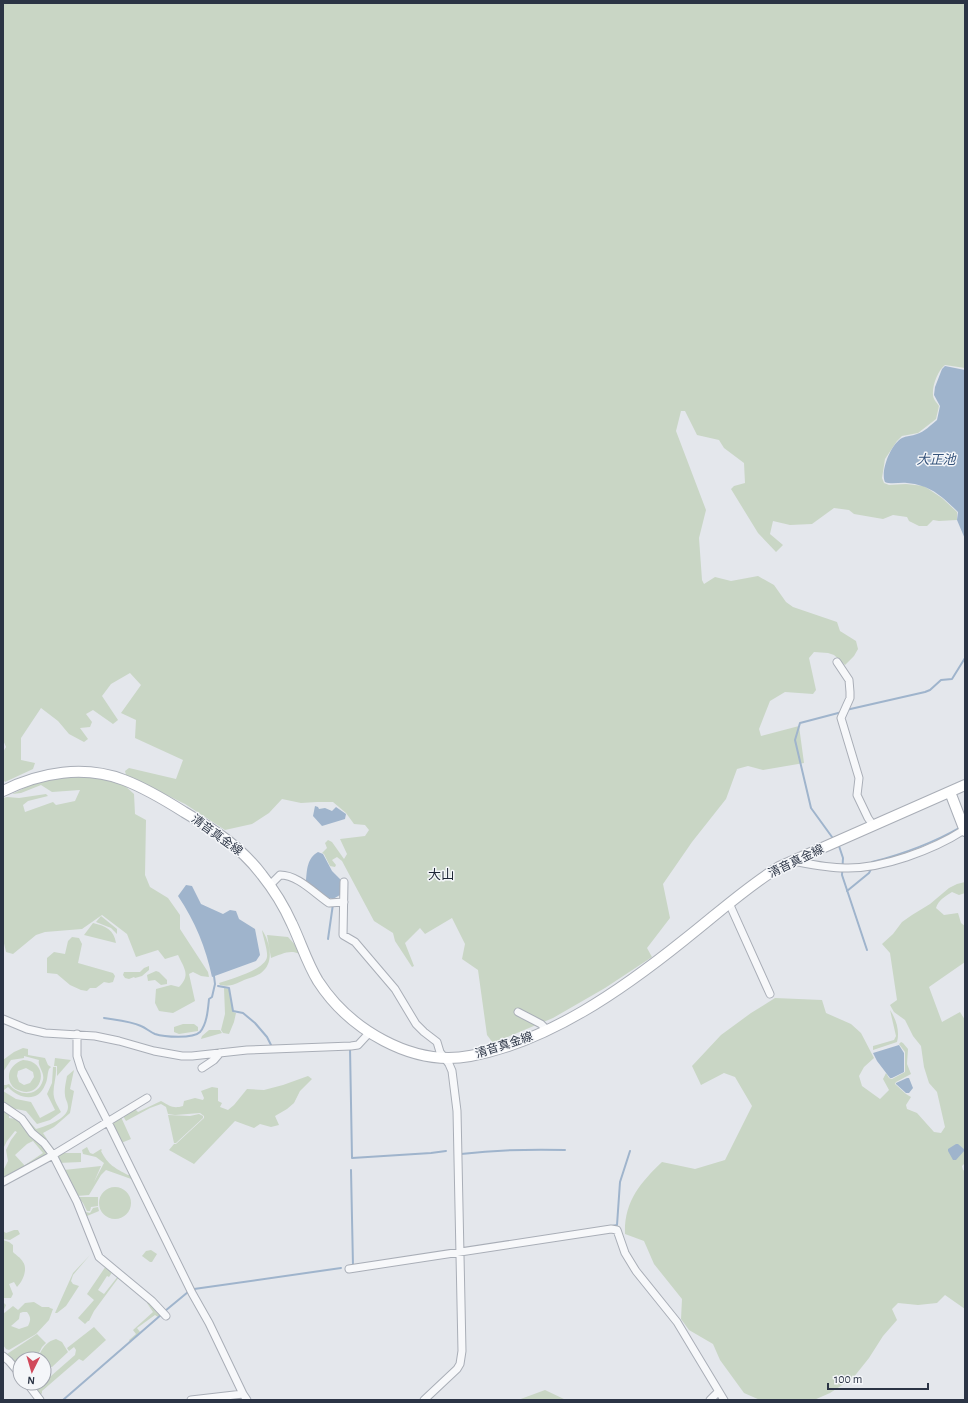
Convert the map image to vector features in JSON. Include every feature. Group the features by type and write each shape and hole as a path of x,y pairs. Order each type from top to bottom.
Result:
{"main road":[{"name":"清音真金線","path":"3,791 36,778 65,772 87,772 123,780 160,797 212,828 247,858 270,885 284,906 311,968 318,980 346,1014 370,1032 394,1045 423,1055 445,1058 467,1057 496,1050 564,1022 641,973 684,941 729,903 762,878 791,861 965,785"},
{"path":"950,792 965,830"}],"street":[{"path":"837,662 849,680 850,698 841,718 860,778 858,795 868,818 873,825"},
{"path":"791,861 842,868 856,868 874,865 911,855 949,839 965,830"},
{"path":"270,885 280,875 284,875 299,881 319,897 333,903 344,902"},
{"path":"344,882 343,935 355,942 395,989 416,1024 437,1042 438,1049 452,1071 457,1111 462,1337 460,1364 457,1369 424,1400"},
{"path":"729,903 770,994"},
{"path":"518,1012 541,1024 547,1030"},
{"path":"3,1019 38,1032 95,1036 172,1055 192,1056 247,1050 351,1046 358,1045 370,1032"},
{"path":"77,1034 79,1064 245,1397 191,1400"},
{"path":"202,1068 214,1060 220,1053"},
{"path":"3,1182 53,1155 147,1098"},
{"path":"3,1106 22,1119 32,1133 44,1143 53,1155 77,1202 99,1257 152,1301 165,1314"},
{"path":"348,1270 460,1250 611,1229 617,1230 625,1253 650,1290 677,1322 724,1400"},
{"path":"3,1356 12,1364"},
{"path":"34,1391 40,1400"},
{"path":"710,1400 718,1392"}],"green space":[{"path":"3,3 965,3 965,368 945,365 942,367 933,387 933,395 939,406 936,419 918,433 902,436 897,441 885,459 882,478 884,483 889,485 906,484 924,486 942,498 957,512 957,520 933,520 927,526 919,526 909,521 907,517 893,515 883,519 854,514 849,510 834,508 812,524 790,525 773,521 770,534 783,545 776,552 758,533 731,489 734,486 745,483 744,463 724,448 719,440 697,435 685,411 681,411 676,431 706,510 699,538 702,580 704,584 715,577 731,581 758,576 774,585 786,602 793,607 837,622 840,631 856,641 858,649 854,656 845,665 834,655 814,652 809,658 816,690 813,694 785,692 770,701 759,729 761,736 799,726 804,763 763,770 748,766 737,769 726,799 692,842 663,884 670,918 647,948 652,957 605,988 553,1018 493,1043 487,1035 478,970 462,959 465,944 452,918 425,934 420,928 405,943 414,966 412,967 395,941 393,933 374,921 342,861 337,857 332,860 336,865 335,867 330,866 322,853 327,848 325,843 328,840 332,842 344,859 347,854 340,839 365,836 369,830 365,825 354,824 346,813 333,802 301,803 282,799 269,813 252,824 225,830 185,804 126,775 125,771 129,768 176,779 183,760 135,738 136,720 121,713 141,685 130,673 111,684 102,696 118,720 113,724 93,710 86,714 92,722 90,727 80,728 88,739 84,742 69,734 58,721 41,708 21,738 21,760 35,763 33,769 5,782 3,779 3,752 6,747 3,740"},
{"path":"91,776 124,785 134,794 135,814 146,820 145,875 150,887 168,898 180,915 180,929 208,972 209,977 201,976 193,972 189,974 195,1001 173,1013 159,1011 155,1003 156,989 171,985 179,987 183,983 186,975 178,955 165,959 158,950 136,957 127,934 102,915 82,929 45,932 36,935 13,954 6,952 3,939 3,798 19,798 46,794 48,796 28,801 23,805 25,812 53,802 56,805 75,801 80,790 52,792 41,785 21,793 12,794 31,785 50,779"},
{"path":"965,882 965,893 959,895 952,892 940,900 936,908 944,915 958,913 961,923 965,926 965,962 929,987 942,1022 960,1012 965,1020 965,1163 962,1166 963,1170 965,1171 965,1309 945,1295 937,1303 918,1305 898,1303 892,1309 897,1320 883,1336 869,1358 853,1378 830,1393 814,1400 760,1400 744,1393 720,1360 713,1344 689,1330 681,1319 682,1299 654,1264 644,1241 625,1234 625,1223 630,1203 640,1186 662,1162 695,1169 725,1160 752,1106 735,1077 724,1073 701,1085 692,1066 721,1035 775,998 822,1000 826,1013 851,1024 861,1033 874,1058 864,1067 859,1076 862,1086 880,1099 889,1090 883,1079 886,1073 889,1078 892,1079 905,1072 905,1052 899,1044 901,1042 903,1043 908,1049 907,1064 911,1074 895,1084 911,1097 906,1105 907,1109 917,1113 934,1132 941,1133 945,1127 937,1092 929,1083 924,1067 921,1046 913,1036 905,1020 894,1012 890,1005 897,1000 890,953 882,944 893,934 902,922 930,904 949,888"},
{"path":"101,916 117,929 117,934 111,928 96,922"},
{"path":"93,923 109,929 116,943 84,935"},
{"path":"262,930 267,940 270,952 270,958 265,969 257,975 235,984 227,986 220,985 219,983 254,970 265,962 267,954"},
{"path":"267,935 288,937 298,948 299,954 289,952 271,958"},
{"path":"72,937 79,938 82,944 78,963 113,973 115,976 113,982 104,982 96,988 90,988 87,991 70,985 57,974 47,973 47,958 54,952 65,954 68,941"},
{"path":"149,966 149,970 142,976 129,979 125,978 123,975 124,972 140,972"},
{"path":"156,971 167,980 167,984 161,985 155,980 148,981 147,975"},
{"path":"224,988 229,989 233,1012 236,1013 229,1034 223,1033 221,1030 225,1014"},
{"path":"890,1010 897,1025 897,1042 873,1050 873,1046 894,1040 896,1036"},
{"path":"183,1024 194,1024 198,1027 198,1031 179,1034 174,1032 174,1027"},
{"path":"209,1030 220,1030 222,1033 201,1039 202,1036"},
{"path":"23,1048 28,1049 28,1055 45,1058 48,1065 51,1067 42,1091 33,1097 17,1094 8,1087 4,1090 3,1085 9,1084 17,1091 22,1093 32,1092 37,1090 40,1086 43,1077 39,1060 24,1056 24,1058 11,1060 3,1072 3,1060 14,1052"},
{"path":"55,1058 71,1060 57,1076 57,1066 54,1066"},
{"path":"23,1060 32,1062 38,1066 40,1072 41,1078 39,1085 29,1092 15,1089 9,1080 11,1069 19,1061","holes":["26,1068 33,1072 34,1077 30,1083 24,1085 19,1082 17,1076 18,1071"]},
{"path":"53,1067 56,1067 54,1097 61,1112 50,1120 37,1124 26,1111 11,1108 26,1118 36,1129 61,1118 67,1111 68,1107 65,1096 67,1076 74,1070 70,1089 74,1091 70,1113 54,1127 43,1133 47,1139 44,1141 3,1103 3,1091 16,1099 31,1102 40,1118 55,1110 47,1094 52,1083"},
{"path":"308,1076 312,1079 300,1091 294,1103 275,1116 279,1125 271,1127 260,1124 254,1128 235,1121 194,1164 169,1150 204,1118 204,1116 200,1113 175,1115 168,1114 166,1107 161,1104 150,1108 126,1121 123,1116 134,1108 138,1112 161,1101 169,1106 177,1107 183,1106 184,1101 195,1098 203,1100 204,1098 201,1091 212,1087 218,1088 218,1101 222,1103 220,1107 228,1110 247,1089 264,1090"},
{"path":"3,1109 11,1115 9,1115 9,1118 17,1119 49,1153 3,1182 3,1171 8,1161 6,1150 17,1132 15,1131 3,1149","holes":["33,1141 43,1153 25,1165 26,1167 15,1155 27,1144"]},
{"path":"199,1114 203,1116 203,1118 176,1143 174,1143 168,1115 190,1116"},
{"path":"121,1117 131,1139 121,1143 112,1124"},
{"path":"87,1147 90,1153 93,1154 101,1149 109,1163 128,1175 131,1174 134,1180 106,1170 101,1175 89,1195 77,1196 64,1170 101,1166 94,1182 104,1163 96,1157 83,1154 82,1150"},
{"path":"63,1153 81,1153 81,1162 58,1163 56,1157"},
{"path":"118,1187 124,1189 129,1194 131,1203 129,1212 124,1217 112,1219 106,1217 101,1212 99,1200 101,1194 106,1189"},
{"path":"77,1197 86,1212 90,1213 93,1208 98,1207 99,1211 87,1216 84,1215"},
{"path":"78,1197 98,1197 98,1206 91,1207 90,1211 87,1211"},
{"path":"18,1230 20,1234 10,1240 3,1239 3,1231 6,1233"},
{"path":"3,1240 13,1245 13,1252 20,1258 25,1268 23,1278 17,1287 14,1282 9,1284 13,1294 11,1298 3,1298"},
{"path":"151,1250 157,1254 152,1262 150,1262 142,1256 146,1251"},
{"path":"90,1255 73,1275 71,1281 73,1284 79,1286 66,1306 55,1313 73,1273"},
{"path":"106,1266 113,1271 109,1277 107,1276 98,1290 104,1294 119,1275 119,1277 94,1311 89,1321 85,1324 78,1318 94,1300 87,1294"},
{"path":"146,1297 162,1313 158,1317 155,1315 137,1328 140,1332 130,1342 129,1340 136,1334 133,1330 153,1312 147,1303"},
{"path":"3,1302 6,1305 3,1312"},
{"path":"34,1302 42,1307 49,1307 53,1309 49,1320 36,1334 9,1350 3,1345 3,1314 13,1306 18,1310 25,1303","holes":["27,1312 30,1319 28,1326 19,1329 11,1326 19,1319 20,1313"]},
{"path":"94,1327 106,1340 83,1361 79,1359 52,1382 52,1375 75,1355 76,1350 74,1347 69,1351 67,1348"},
{"path":"37,1334 46,1343 40,1351 12,1351 12,1362 6,1356 7,1354"},
{"path":"56,1339 62,1342 68,1352 52,1367 52,1351 41,1351 46,1344"},
{"path":"545,1390 566,1400 518,1400"},
{"path":"36,1391 42,1391 40,1396"}],"water":[{"name":"大正池","path":"945,366 965,370 965,539 957,520 958,512 941,496 929,489 915,484 885,482 884,477 885,465 890,452 898,441 904,437 922,432 937,420 940,406 934,395 935,387 942,369"},
{"path":"315,806 319,809 325,808 332,811 336,807 346,814 345,819 322,826 313,816"},
{"path":"318,852 323,854 332,871 341,880 340,895 333,899 325,897 306,881 307,869 310,861"},
{"path":"186,885 192,886 201,904 223,914 230,910 236,911 239,919 255,929 260,955 256,961 212,977 207,956 199,935 190,915 178,896"},
{"path":"899,1045 904,1053 904,1072 890,1078 873,1053"},
{"path":"909,1078 913,1088 909,1093 906,1093 896,1084"},
{"path":"956,1144 965,1150 956,1160 953,1160 948,1149"}],"waterway":[{"path":"846,710 930,690 941,680 952,679 965,658"},
{"path":"832,837 811,808 795,740 800,723 842,712"},
{"path":"872,862 917,848 959,828"},
{"path":"839,846 843,858 842,875 867,950"},
{"path":"847,891 869,873 871,869"},
{"path":"328,939 333,904"},
{"path":"104,1018 137,1024 159,1035 171,1037 191,1036 200,1032 206,1021 209,999 212,997 215,984 214,976"},
{"path":"218,986 229,988 233,1011 243,1013 255,1023 267,1037 271,1045"},
{"path":"350,1048 352,1158"},
{"path":"461,1154 513,1150 565,1150"},
{"path":"352,1158 446,1151"},
{"path":"612,1226 617,1225 620,1182 630,1151"},
{"path":"351,1170 353,1266"},
{"path":"165,1311 188,1292 194,1289 341,1268"},
{"path":"63,1400 162,1314"}],"district":[{"name":"大山","path":"441,874"}]}
